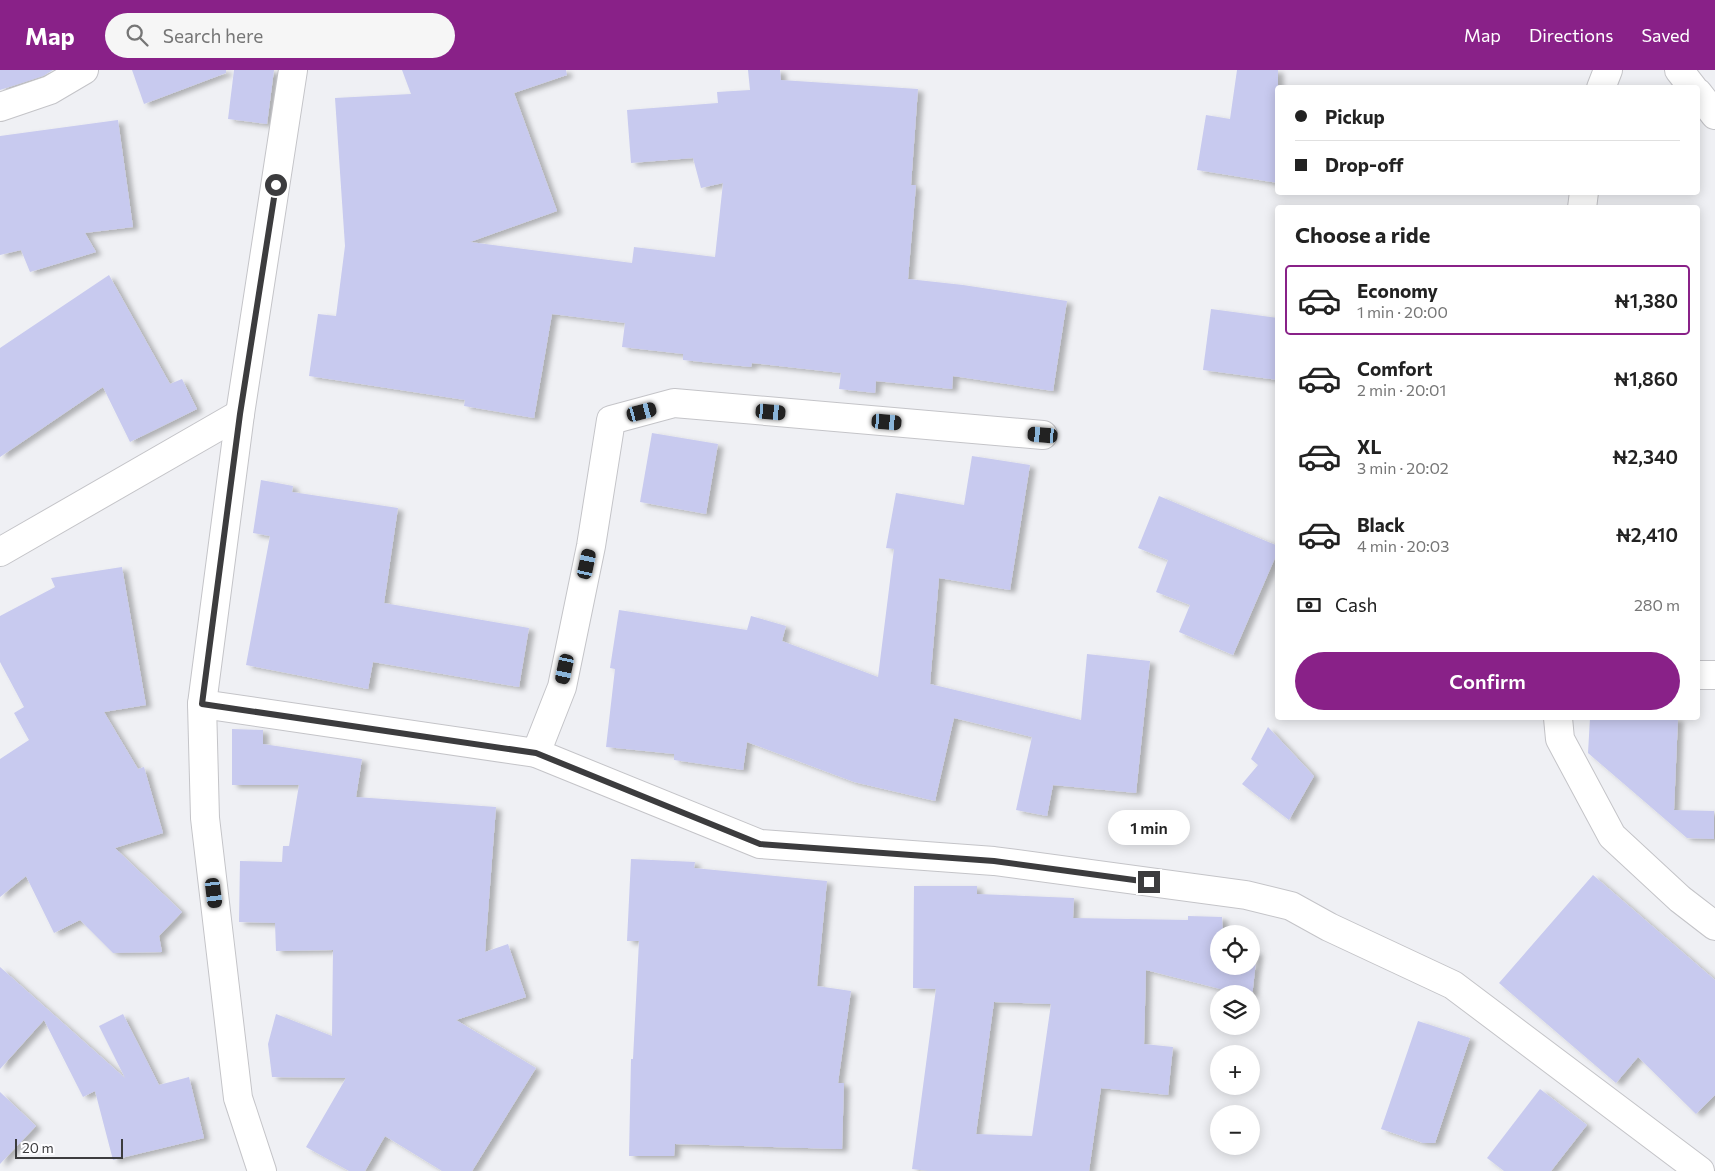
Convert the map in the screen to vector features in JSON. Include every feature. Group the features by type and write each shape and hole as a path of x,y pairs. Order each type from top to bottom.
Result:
{"street":[{"path":"0,107 50,90 84,70"},
{"path":"262,1171 238,1098 205,818 202,704 240,414 294,70"},
{"path":"1603,85 1608,70"},
{"path":"1679,70 1691,85"},
{"path":"1700,96 1715,115"},
{"path":"536,753 562,687 591,546 611,420 674,403 1043,435"},
{"path":"0,552 240,414"},
{"path":"1700,675 1715,675"},
{"path":"202,704 536,753 760,844 994,861 1246,895 1291,906 1329,927 1453,985 1700,1171"},
{"path":"1558,720 1560,739 1612,836 1680,899 1715,926"}],"building":[{"path":"0,70 53,70 43,76 0,90"},
{"path":"132,70 226,70 226,73 144,104"},
{"path":"234,70 274,70 267,124 228,119"},
{"path":"402,70 566,70 567,75 514,93 557,211 470,242 632,263 634,247 715,257 723,183 701,188 693,158 631,163 627,110 718,103 717,92 750,90 748,70 780,70 781,80 918,89 911,185 916,185 908,279 963,285 1067,301 1053,391 953,376 952,389 876,381 875,393 839,389 841,373 752,363 751,367 683,360 683,354 622,347 625,323 552,314 534,418 464,406 465,400 309,376 318,314 336,316 345,246 335,98 411,94"},
{"path":"1237,70 1278,70 1278,85 1275,85 1275,183 1197,170 1206,115 1230,119"},
{"path":"118,120 133,227 85,233 96,252 30,272 21,250 0,255 0,136"},
{"path":"109,275 170,384 182,379 197,409 130,442 103,387 0,457 0,348"},
{"path":"1211,309 1275,318 1275,380 1203,370"},
{"path":"652,433 718,444 706,514 640,502"},
{"path":"972,456 1030,465 1010,590 939,578 930,684 1081,720 1087,654 1150,661 1136,793 1053,785 1047,816 1016,810 1032,737 954,718 935,801 854,782 747,742 743,770 674,760 674,754 606,747 615,669 610,668 619,610 747,630 751,616 786,626 782,641 878,677 894,549 886,548 896,493 964,505"},
{"path":"261,480 293,486 292,492 398,508 384,603 529,628 519,687 373,662 368,689 246,665 270,536 253,533"},
{"path":"1159,496 1275,545 1275,558 1233,655 1179,632 1190,605 1156,592 1168,560 1138,548"},
{"path":"122,567 146,705 104,712 138,769 144,767 163,833 115,848 182,912 159,936 162,952 113,953 80,920 54,933 26,876 0,897 0,759 29,740 14,713 24,707 0,662 0,616 55,587 51,578"},
{"path":"1590,720 1678,720 1674,810 1714,811 1714,839 1687,838 1588,753"},
{"path":"1268,727 1314,776 1289,820 1242,784 1258,765 1251,759"},
{"path":"232,729 263,730 263,744 362,759 356,797 496,807 485,952 508,944 526,997 456,1020 536,1068 472,1171 442,1171 385,1136 365,1171 349,1171 306,1147 346,1078 272,1077 268,1044 276,1014 332,1036 333,950 276,951 275,923 239,922 240,861 282,862 283,846 289,846 299,785 232,785"},
{"path":"631,859 695,862 694,868 827,881 817,986 851,991 838,1083 844,1083 842,1149 675,1144 674,1156 629,1156 631,1059 633,1059 639,941 627,941"},
{"path":"1593,875 1715,980 1715,1095 1696,1114 1638,1057 1616,1083 1499,983"},
{"path":"914,886 977,886 977,894 1074,898 1073,918 1188,920 1188,916 1222,917 1222,925 1210,925 1210,975 1254,975 1253,985 1210,986 1146,970 1144,1044 1173,1047 1168,1095 1101,1088 1089,1171 929,1171 912,1169 936,989 913,988","holes":["994,1002 1051,1004 1032,1136 976,1134"]},
{"path":"0,967 125,1078 99,1026 123,1014 159,1085 189,1077 204,1138 113,1160 95,1091 83,1097 44,1020 0,1069"},
{"path":"1418,1021 1470,1038 1435,1143 1423,1143 1381,1129"},
{"path":"1540,1089 1587,1125 1551,1171 1504,1171 1487,1158"},
{"path":"0,1092 36,1126 0,1164"}],"route":[{"path":"276,185 240,414 202,704 536,753 760,844 994,861 1149,882"}]}
